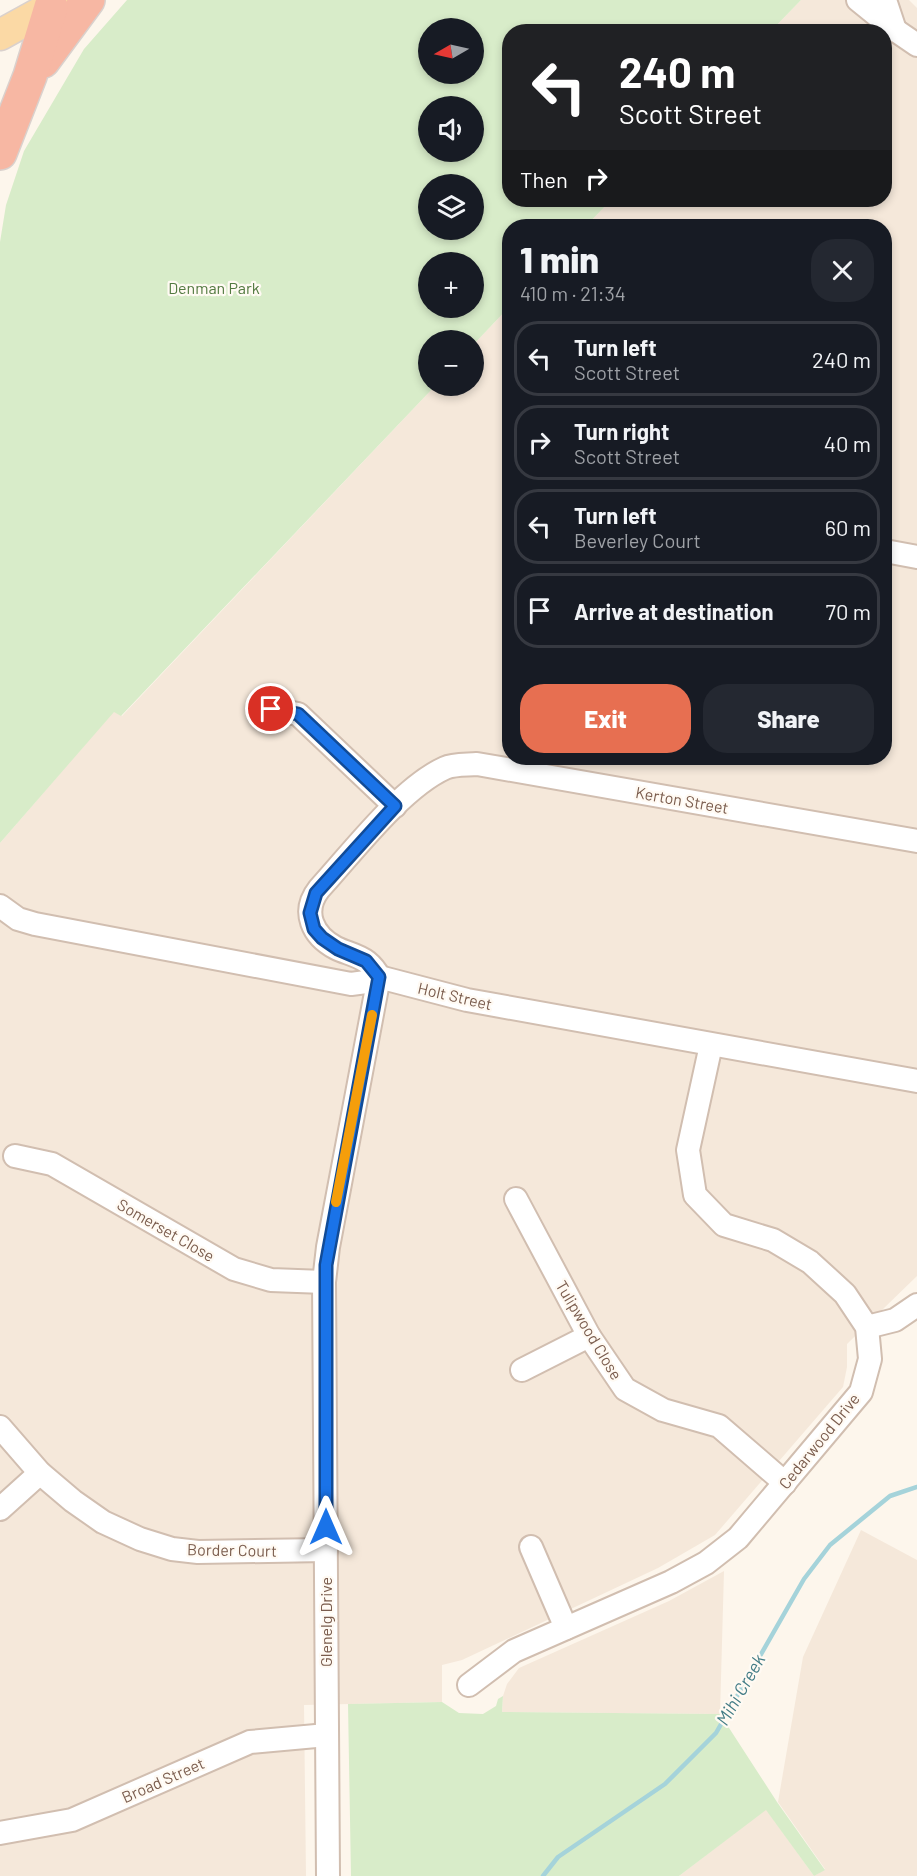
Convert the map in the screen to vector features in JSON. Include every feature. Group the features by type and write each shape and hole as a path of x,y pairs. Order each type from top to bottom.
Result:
{"highway":[{"path":"30,76 48,56 88,0"},
{"path":"0,153 56,2"}],"main road":[{"path":"0,35 56,2"}],"street":[{"path":"858,0 888,24"},
{"path":"885,0 895,30"},
{"path":"892,28 917,45"},
{"path":"892,552 917,557"},
{"path":"271,709 298,714 395,806 316,893 310,913 314,929 322,938 338,949 366,961 379,977"},
{"name":"Kerton Street","path":"395,806 423,781 447,767 477,764 917,841"},
{"name":"Holt Street","path":"0,906 18,919 34,924 270,970 351,984 379,977 455,997 917,1081"},
{"name":"Glenelg Drive","path":"328,1876 324,1282 328,1246 379,977"},
{"name":"Cedarwood Drive","path":"469,1685 514,1651 671,1582 706,1563 738,1538 861,1392 870,1359 867,1327 845,1294 810,1262 772,1240 724,1226 695,1195 688,1150 711,1045"},
{"name":"Somerset Close","path":"15,1156 52,1164 234,1269 271,1280 324,1282"},
{"name":"Tulipwood Close","path":"516,1199 589,1336 625,1389 663,1410 719,1426 785,1483"},
{"path":"867,1327 895,1320 917,1305"},
{"path":"522,1370 589,1336"},
{"name":"Border Court","path":"0,1427 40,1473 73,1501 103,1522 140,1539 172,1549 198,1552 326,1550"},
{"path":"0,1509 40,1473"},
{"path":"531,1546 566,1628"},
{"name":"Broad Street","path":"0,1833 72,1820 250,1742 327,1735"}],"shaded area":[{"path":"801,0 909,0 917,8 917,1276 847,1344 847,1367 843,1387 715,1535 658,1568 462,1660 442,1665 442,1702 304,1705 306,1876 0,1876 0,843 114,711 122,716 426,396 484,396 484,333 502,314 502,765 892,765 892,219 593,219 604,207 892,207 892,24 778,24"},
{"path":"861,1530 917,1560 917,1876 814,1876 825,1869 778,1802 803,1657"},
{"path":"724,1571 720,1714 502,1712 503,1696 507,1684 519,1668 669,1601"},
{"path":"766,1809 814,1876 679,1876"}],"green space":[{"name":"Denman Park","path":"127,0 801,0 778,24 502,24 502,207 604,207 593,219 502,219 502,314 484,333 484,330 418,330 418,396 425,396 121,716 114,712 0,843 0,242 6,205 24,151 84,49"},
{"path":"503,1696 502,1712 720,1714 777,1802 825,1870 814,1876 766,1810 679,1876 351,1876 348,1704 442,1702 459,1713 483,1714 496,1706 498,1699"}],"waterway":[{"name":"Mihi Creek","path":"543,1876 558,1857 665,1784 716,1733 804,1579 830,1545 890,1496 917,1487"}],"slow traffic":[{"path":"336,1202 372,1015"}],"route":[{"path":"271,709 298,714 395,806 316,893 310,913 310,919 317,934 328,944 366,961 379,977 328,1246 324,1282 326,1527"}]}
